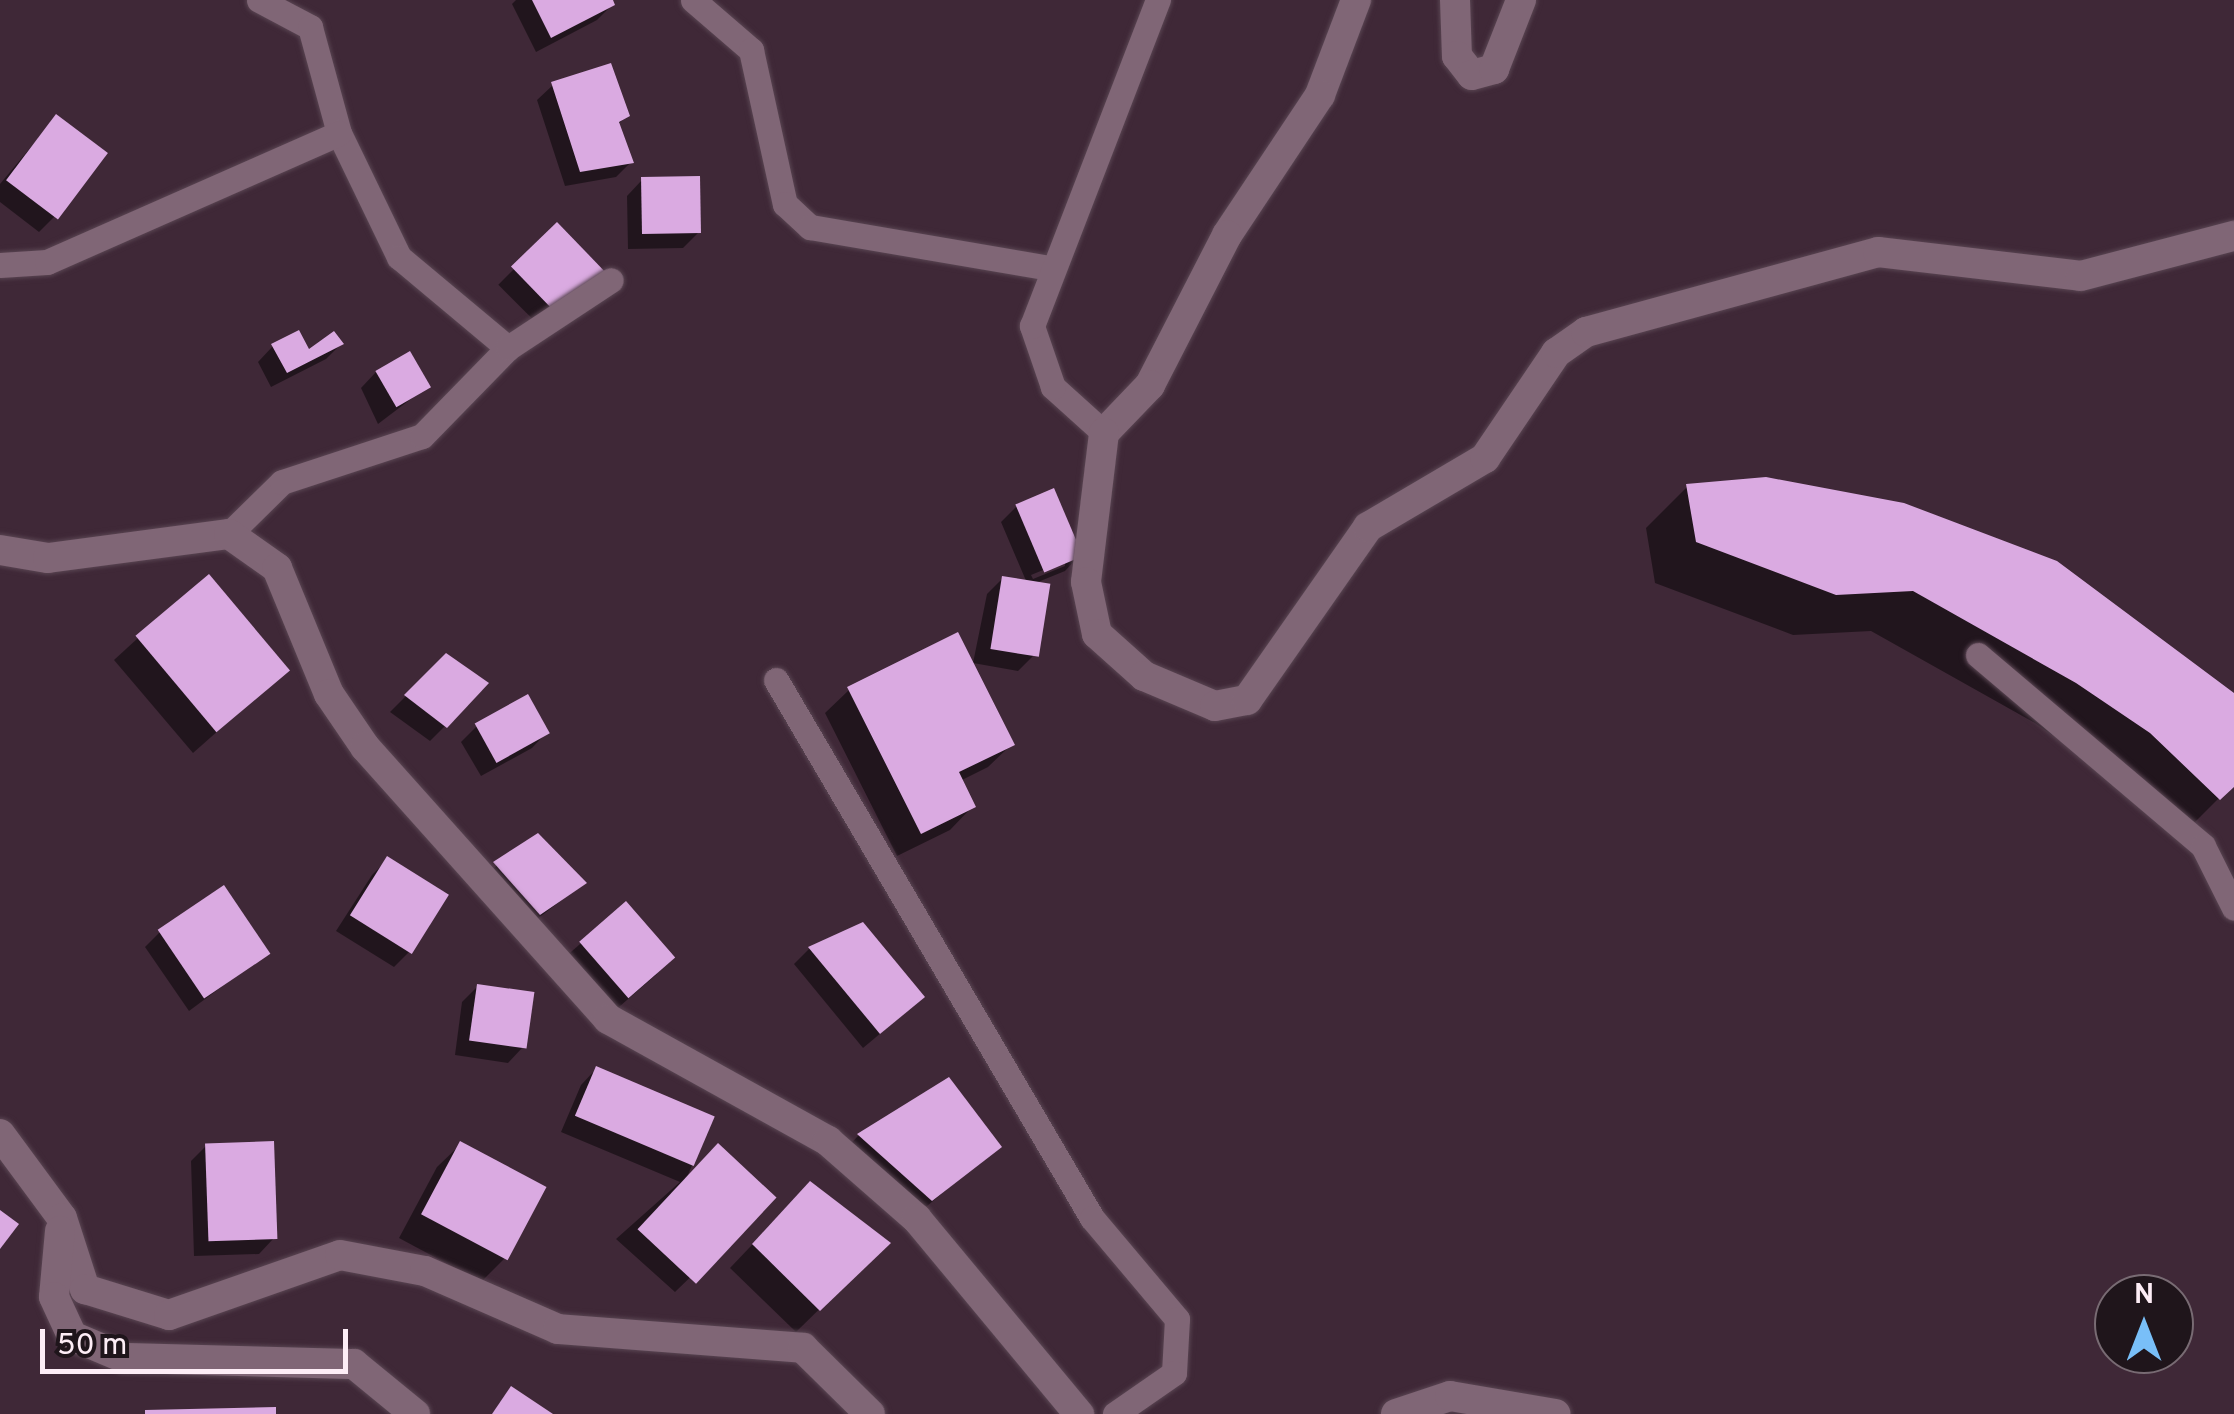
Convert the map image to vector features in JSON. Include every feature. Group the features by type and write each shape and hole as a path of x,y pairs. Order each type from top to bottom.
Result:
{"street":[{"path":"1356,0 1320,94 1226,235 1150,384 1104,433 1086,582 1097,634 1144,676 1215,706 1247,700 1368,527 1486,458 1556,353 1586,332 1878,252 2081,276 2234,236"},
{"path":"1455,0 1458,56 1472,76 1494,69 1521,0"},
{"path":"0,550 48,558 229,534 277,568 328,694 365,747 608,1019 828,1140 917,1219 1078,1414"},
{"path":"0,1134 62,1218 85,1289 169,1314 340,1255 425,1271 558,1329 804,1348 870,1414"},
{"path":"62,1218 54,1297 72,1336 124,1358 354,1364 415,1414"},
{"path":"1396,1414 1450,1396 1555,1414"}],"lane":[{"path":"259,0 310,27 339,134 400,257 508,348"},
{"path":"693,0 751,50 785,204 810,227 1051,268"},
{"path":"1104,433 1053,387 1032,326 1051,268 1158,0"},
{"path":"0,265 47,262 339,134"},
{"path":"229,534 282,482 422,436 508,348 611,280"},
{"path":"1978,655 2204,846 2234,908"},
{"path":"776,680 1092,1218 1178,1319 1174,1373 1115,1414"}],"building":[{"path":"532,0 613,0 615,5 551,38"},
{"path":"611,63 630,116 619,122 634,163 580,172 551,82"},
{"path":"56,114 108,153 58,219 6,180"},
{"path":"700,176 701,233 642,234 641,177"},
{"path":"557,222 605,272 559,316 511,266"},
{"path":"299,330 309,349 334,331 344,344 287,373 271,344"},
{"path":"410,351 431,387 396,407 375,371"},
{"path":"1766,477 1904,503 2057,561 2234,693 2234,787 2220,800 2150,733 2076,683 1913,591 1836,595 1696,542 1686,484"},
{"path":"1054,488 1083,556 1044,573 1015,504"},
{"path":"209,574 290,671 216,732 135,636"},
{"path":"1002,576 1050,584 1039,657 990,649"},
{"path":"958,632 1015,745 959,772 976,807 921,834 847,687"},
{"path":"446,653 489,683 447,728 404,695"},
{"path":"528,694 550,733 496,763 475,724"},
{"path":"538,833 587,883 540,915 493,862"},
{"path":"387,856 449,895 412,954 350,915"},
{"path":"224,885 270,954 204,999 158,930"},
{"path":"626,901 675,958 628,998 579,942"},
{"path":"863,922 925,997 880,1034 808,947"},
{"path":"477,984 534,992 527,1049 469,1040"},
{"path":"596,1066 715,1116 694,1166 575,1116"},
{"path":"949,1077 1002,1147 932,1201 857,1134"},
{"path":"274,1141 277,1239 208,1241 205,1143"},
{"path":"460,1141 547,1187 508,1260 421,1214"},
{"path":"718,1143 777,1198 696,1284 638,1229"},
{"path":"810,1181 891,1243 820,1311 752,1244"},
{"path":"0,1210 19,1224 0,1249"},
{"path":"511,1386 553,1414 492,1414"},
{"path":"276,1407 276,1414 145,1414 145,1410"}]}
